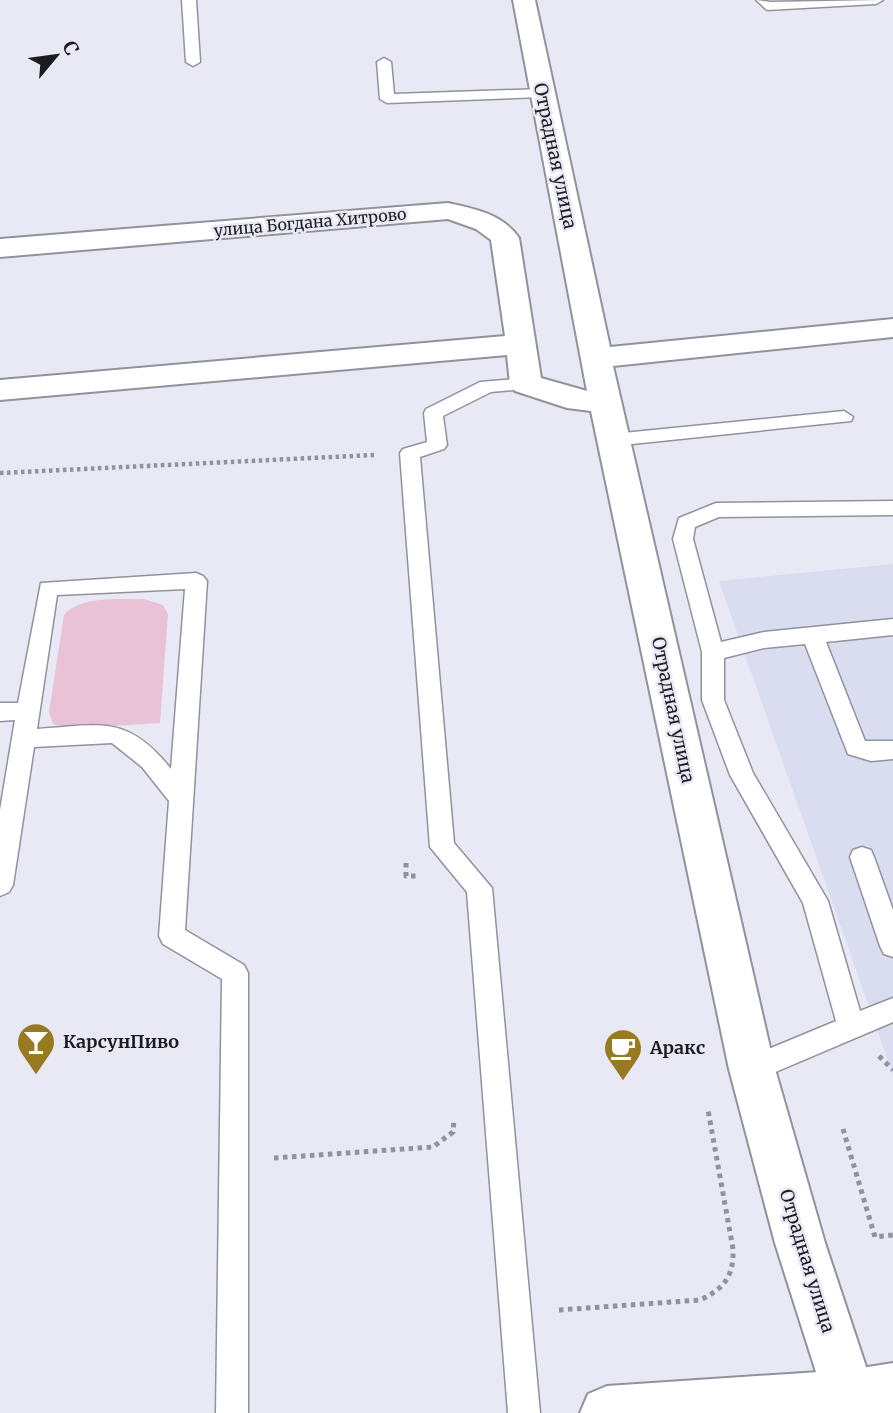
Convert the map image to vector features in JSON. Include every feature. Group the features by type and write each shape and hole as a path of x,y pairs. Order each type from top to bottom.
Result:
{"street":[{"name":"Отрадная улица","path":"524,0 613,440 752,1069 800,1243 865,1400"},
{"name":"улица Богдана Хитрово","path":"0,248 448,211 473,216 495,227 505,238 526,384"},
{"path":"596,358 893,328"},
{"path":"0,390 521,344"},
{"path":"526,384 578,401 605,401"},
{"path":"607,1413 865,1400"}],"lane":[{"path":"189,0 193,62"},
{"path":"763,0 767,6 876,0"},
{"path":"384,62 387,99 541,93"},
{"path":"524,1413 479,888 442,847 410,453 437,445 433,413 487,386 526,384"},
{"path":"613,440 844,417"},
{"path":"851,1028 815,901 742,775 713,700 713,652 683,539 686,523 716,510 893,508"},
{"path":"0,885 48,588 196,581 172,936 235,972 232,1413"},
{"path":"713,652 764,640 893,627"},
{"path":"812,635 856,748 871,752 893,750"},
{"path":"0,712 28,711"},
{"path":"23,739 109,733 120,736 135,744 182,800"},
{"path":"862,856 893,946"},
{"path":"752,1069 893,1010"}],"path":[{"path":"0,473 379,455"},
{"path":"405,849 406,876 427,878"},
{"path":"516,1313 700,1300 718,1293 729,1281 733,1272 733,1249 706,1098"},
{"path":"265,1157 433,1147 453,1132 453,1108"},
{"path":"843,1129 874,1237 893,1235"}],"shaded area":[{"path":"893,564 893,1075 719,581"},
{"path":"144,599 163,605 168,614 160,723 69,729 53,724 49,712 64,615 90,601"}],"place":[{"name":"КарсунПиво","path":"36,1076"},
{"name":"Аракc","path":"623,1082"}]}
